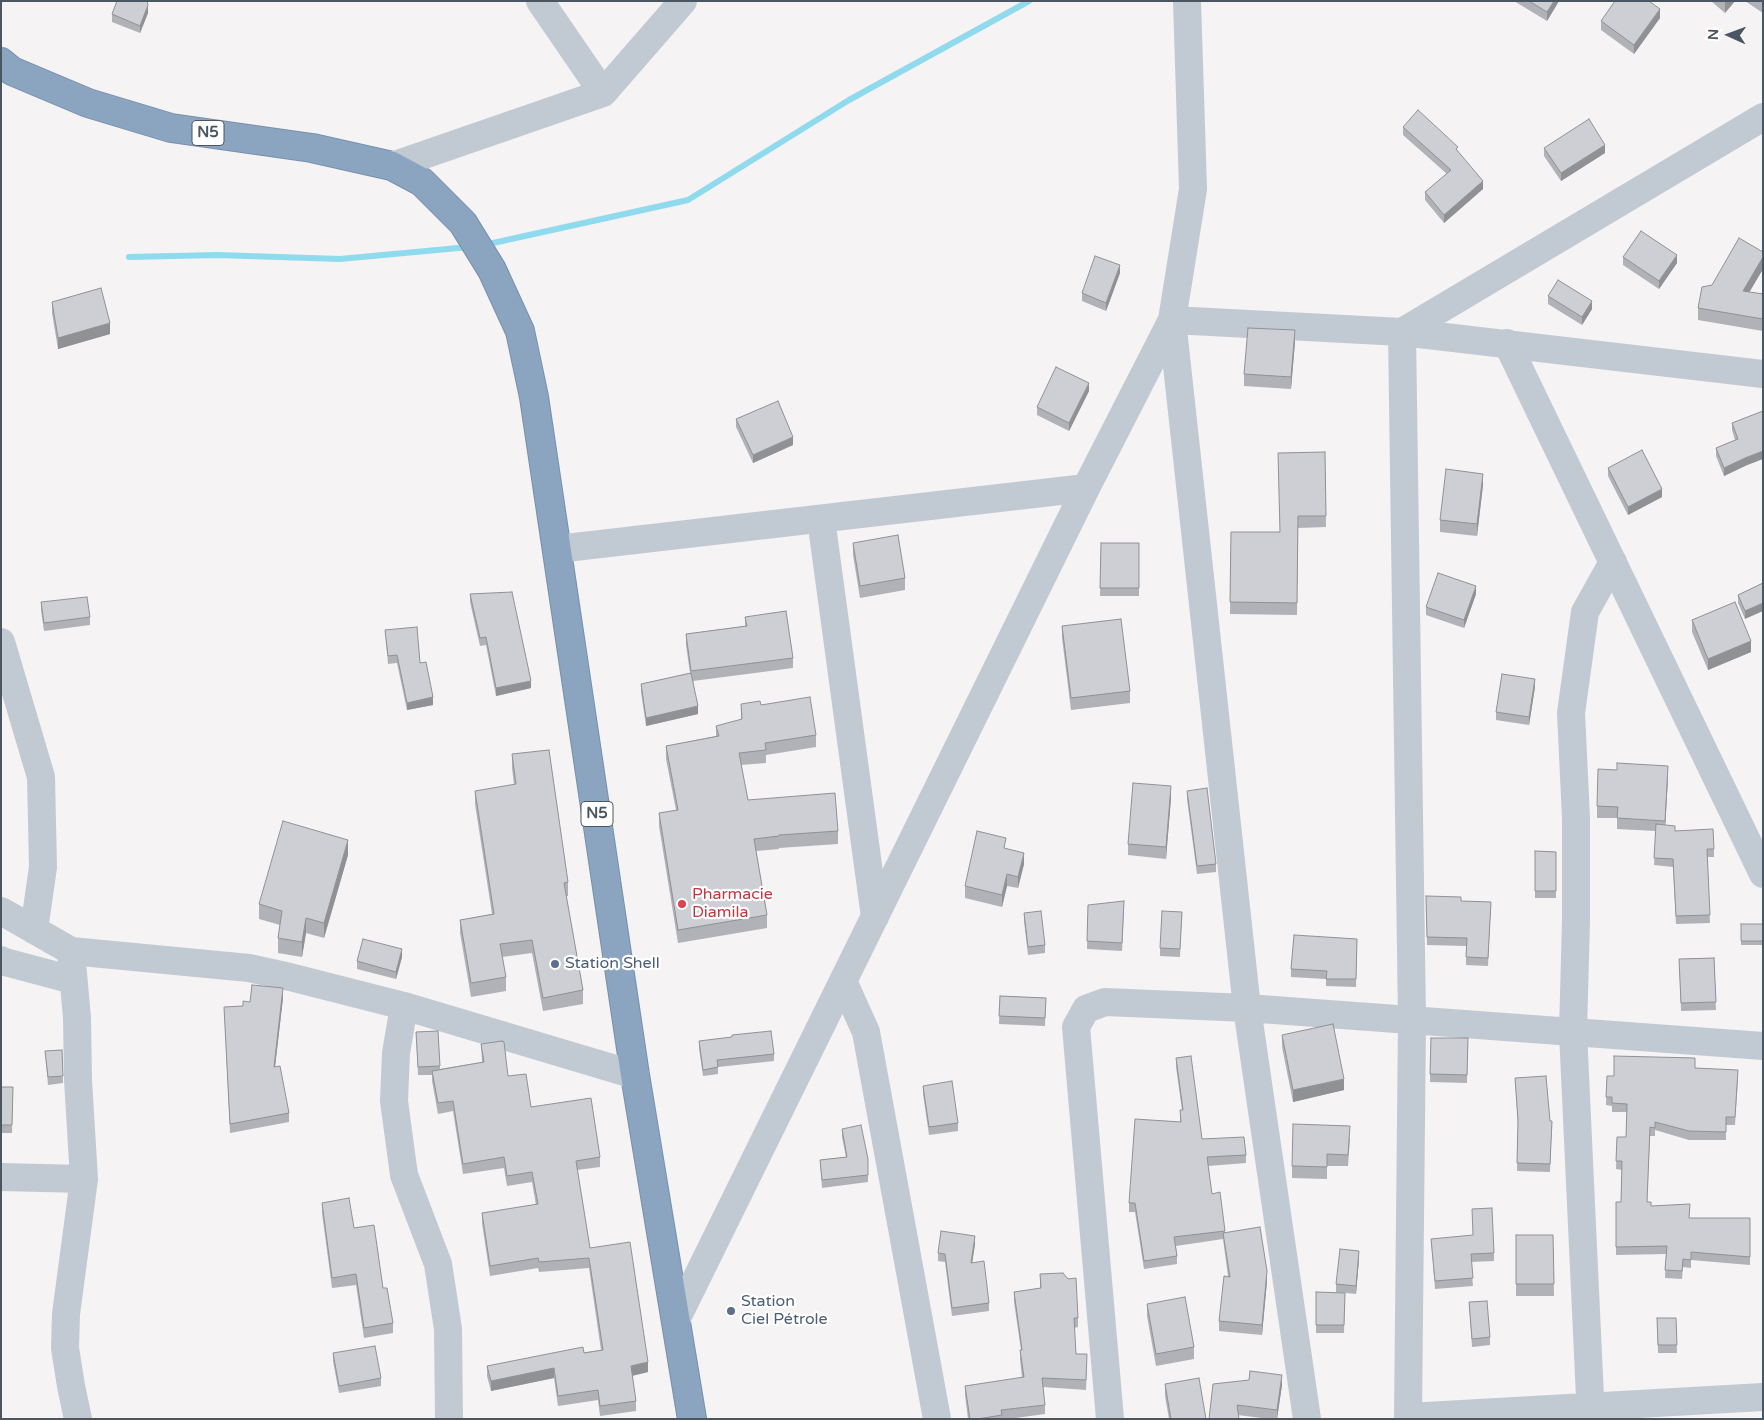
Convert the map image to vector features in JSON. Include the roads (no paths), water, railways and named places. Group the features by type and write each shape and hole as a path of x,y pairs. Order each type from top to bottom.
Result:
{"highway":[{"name":"N5","path":"1,62 12,71 88,103 171,128 312,148 392,166 422,182 463,223 492,270 520,331 534,397 635,1075 692,1419"}],"street":[{"path":"540,1 603,94"},
{"path":"392,166 603,94 683,1"},
{"path":"1187,1 1193,189 1172,320 1247,1008 1307,1419"},
{"path":"1402,332 1763,117"},
{"path":"1172,320 1402,332 1763,374"},
{"path":"676,1320 1086,488 1172,320"},
{"path":"1402,332 1412,1020 1408,1418 1590,1413 1763,1397"},
{"path":"1507,343 1763,874"},
{"path":"557,549 1086,488"},
{"path":"820,519 875,917"},
{"path":"1590,1413 1572,1032 1576,920 1576,818 1571,713 1585,612 1612,562"},
{"path":"1,642 41,777 43,867 34,930"},
{"path":"1,910 71,951 249,968 404,1006 635,1075"},
{"path":"71,951 77,1018 78,1080 84,1179 66,1314 65,1348 78,1419"},
{"path":"1,960 73,980"},
{"path":"843,981 866,1032 937,1419"},
{"path":"1110,1419 1076,1027 1086,1009 1105,1002 1247,1008 1763,1046"},
{"path":"404,1006 396,1053 394,1101 404,1175 438,1264 448,1329 449,1419"},
{"path":"1,1177 84,1179"}],"waterway":[{"path":"484,245 688,200 849,100 1029,1"},
{"path":"129,257 217,255 340,259 469,247"}],"place":[{"name":"Pharmacie Diamila","path":"682,904"},
{"name":"Station Shell","path":"555,964"},
{"name":"Station Ciel Pétrole","path":"731,1311"}]}
